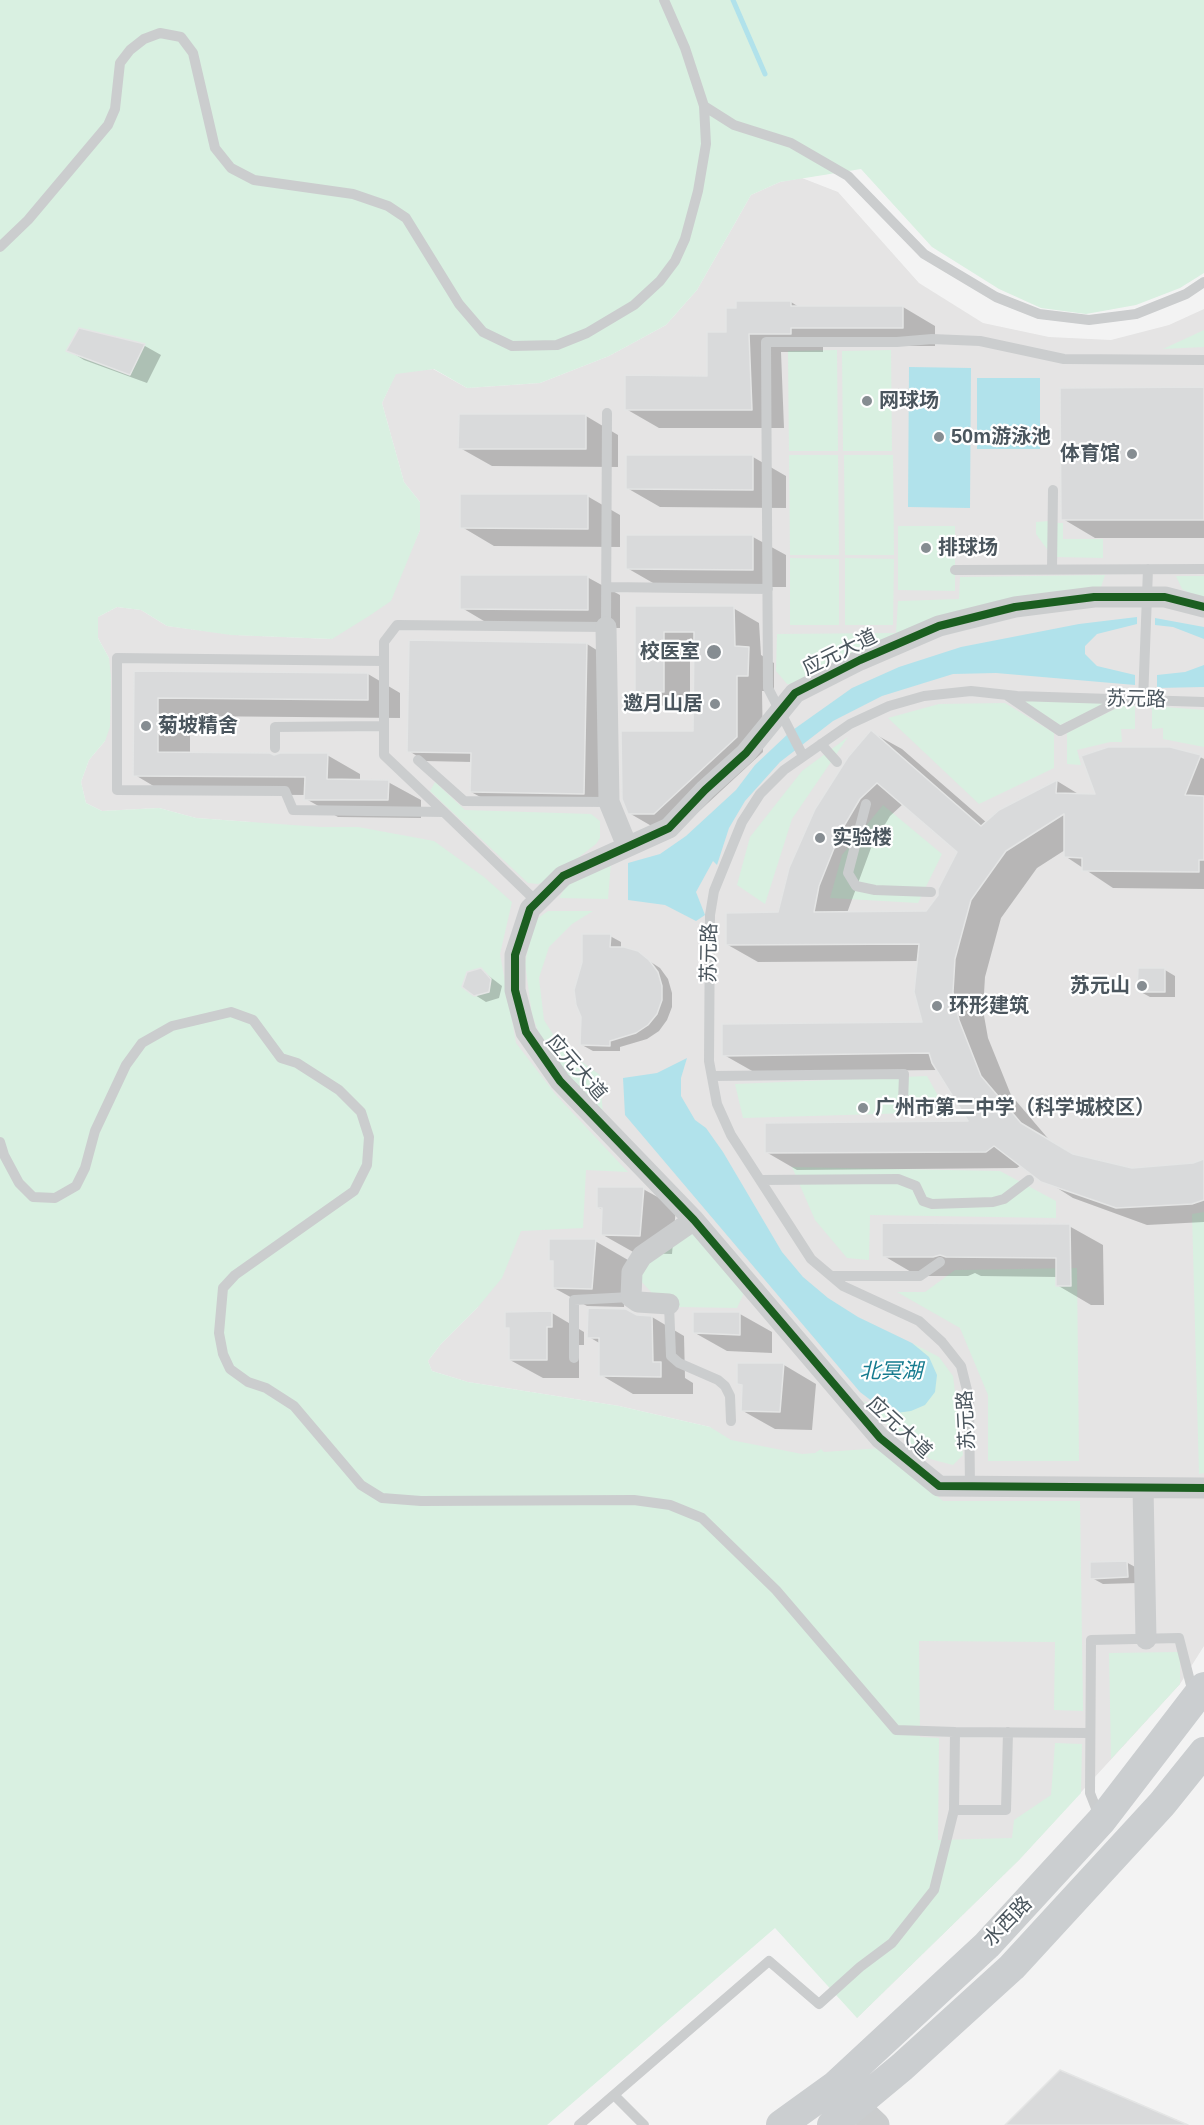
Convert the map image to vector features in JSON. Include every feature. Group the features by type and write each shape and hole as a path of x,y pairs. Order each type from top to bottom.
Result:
{"main road":[{"name":"水西路","path":"781,2125 835,2086 987,1945 1101,1821 1199,1693"},
{"name":"水西路","path":"832,2125 866,2115 1012,1967 1162,1804 1204,1752"}],"street":[{"name":"应元大道","path":"1204,607 1165,597 1094,597 1015,607 939,626 860,660 795,693 746,753 669,828 563,876 530,909 515,955 515,990 526,1032 560,1081 694,1221 880,1438 939,1486 1204,1488"},
{"path":"606,627 609,802 627,846"},
{"path":"669,1304 638,1302 631,1298 632,1272 636,1262 694,1221"},
{"path":"1143,1488 1146,1639"},
{"path":"835,2086 866,2115"}],"lane":[{"path":"0,247 28,220 108,125 115,109 120,63 130,50 144,39 160,33 181,37 193,53 215,148 231,168 254,180 353,194 388,206 406,218 459,304 483,332 512,346 557,345 587,333 634,305 660,281 675,261 685,239 698,191 705,144 704,106 685,48 664,0"},
{"path":"704,106 734,125 791,143 848,176 924,254 996,297 1039,314 1089,320 1136,314 1186,294 1204,282"},
{"path":"803,756 768,688 766,342 897,342 933,339 980,341 1064,359 1204,360"},
{"path":"537,902 384,755 384,642 397,625 606,627 607,413"},
{"path":"1052,569 1053,490"},
{"path":"1143,701 1148,569"},
{"path":"955,570 1204,569"},
{"path":"606,587 768,589"},
{"path":"384,661 117,658 117,790 274,785 285,791 293,810 444,812"},
{"name":"苏元路","path":"970,1488 969,1398 962,1366 942,1342 919,1321 843,1286 811,1259 731,1135 717,1104 709,1061 710,915 714,891 742,822 760,794 784,770 850,724 890,706 924,696 971,691 1119,701 1204,702"},
{"path":"1005,694 1060,731 1119,701"},
{"path":"275,748 275,727 384,726"},
{"path":"821,744 837,762"},
{"path":"418,760 464,801 609,802"},
{"path":"867,804 848,873 856,886 875,890 931,892"},
{"path":"0,1142 4,1155 19,1183 33,1197 55,1198 76,1186 85,1168 95,1131 126,1065 142,1043 172,1026 231,1012 253,1020 281,1058 297,1063 331,1085 361,1112 369,1137 368,1165 354,1191 235,1275 223,1288 219,1333 223,1354 230,1369 248,1382 266,1388 294,1406 361,1485 382,1498 421,1501 634,1500 670,1505 702,1518 776,1590 896,1730 1090,1733"},
{"path":"712,1076 903,1074 903,1103 945,1102"},
{"path":"761,1179 898,1179 916,1186 923,1201 932,1204 993,1203 1004,1199 1029,1179"},
{"path":"831,1276 920,1276 940,1262"},
{"path":"574,1358 574,1300 631,1298"},
{"path":"669,1304 671,1356 679,1363 718,1380 725,1386 730,1396 731,1421"},
{"path":"1101,1821 1090,1793 1091,1640 1179,1638 1199,1693"},
{"path":"579,2125 769,1961 819,2004 860,1967 892,1943 934,1890 954,1810 955,1732"},
{"path":"954,1810 1006,1810 1008,1732"},
{"path":"614,2095 644,2125"}],"shaded area":[{"name":"广州市第二中学（科学城校区）","path":"802,178 838,192 919,283 983,323 1049,337 1111,340 1169,325 1204,309 1204,1646 1180,1684 1019,1860 857,2018 710,1427 619,1406 468,1382 432,1371 428,1361 441,1344 478,1307 251,822 196,818 159,808 102,811 86,803 81,782 89,760 105,741 109,658 98,638 98,617 117,607 141,610 167,626 236,635 332,639 407,558 420,530 420,502 404,482 382,403 396,373 433,369 467,388 540,383 609,356 666,325 697,290 751,195 780,182"}],"green space":[{"path":"0,0 1204,0 1204,273 1180,288 1136,305 1086,314 1041,308 999,289 932,247 861,169 780,182 751,195 697,290 666,325 609,356 540,383 467,388 434,369 396,374 382,403 404,482 420,502 420,530 391,601 369,616 332,639 231,635 167,626 141,610 117,607 98,617 98,638 109,658 110,727 105,741 89,760 81,782 86,803 102,811 159,808 196,818 320,827 358,827 434,841 484,877 512,902 500,954 516,1043 556,1095 628,1172 586,1170 583,1228 521,1231 502,1278 428,1361 432,1371 468,1382 619,1406 710,1427 731,1440 802,1454 815,1453 821,1449 824,1452 882,1448 943,1501 1080,1501 1083,1711 1054,1710 1055,1642 919,1641 920,1737 939,1738 938,1840 1012,1838 1014,1820 1051,1795 1055,1743 1082,1744 1081,1793 1019,1860 857,2018 775,1928 547,2125 0,2125"},
{"path":"1204,330 1204,347 1163,349"},
{"name":"网球场","path":"837,350 838,451 789,451 788,351"},
{"name":"网球场","path":"891,350 892,451 843,451 842,351"},
{"name":"网球场","path":"789,455 838,455 839,555 790,555"},
{"name":"网球场","path":"844,455 893,455 894,555 845,555"},
{"path":"1049,521 1049,552 1036,534 1036,522"},
{"path":"1056,523 1063,523 1063,539 1103,539 1103,558 1056,557"},
{"name":"排球场","path":"898,526 955,526 955,591 898,590"},
{"path":"790,558 839,559 839,625 790,625"},
{"name":"排球场","path":"845,558 894,559 893,625 845,625"},
{"path":"1105,575 1101,587 1011,598 799,684 787,684 776,671 777,634 896,633 898,601 959,599 960,577"},
{"path":"1176,576 1204,576 1204,600 1182,589"},
{"path":"1021,699 1107,703 1060,725"},
{"path":"1005,703 1054,733 1054,768 979,804 888,718 939,704"},
{"path":"1121,706 1135,706 1135,729 1121,729 1122,742 1110,742 1077,750 1081,765 1067,764 1067,733"},
{"path":"1152,706 1204,710 1204,747 1163,739 1163,728 1152,729"},
{"path":"848,737 792,819 765,904 737,885 750,837 802,771"},
{"path":"435,782 465,810 591,814 600,821 600,838 596,844 549,880 538,884 528,883 430,791"},
{"path":"883,805 942,854 918,903 830,898 842,855"},
{"path":"611,862 608,899 559,898 569,881"},
{"path":"548,911 593,911 572,924 549,947 539,978 544,1020 561,1047 600,1075 603,1116 551,1065 532,1015 525,963 534,921"},
{"path":"927,1076 947,1112 743,1118 735,1084"},
{"path":"792,1167 1000,1171 1056,1201 1056,1218 870,1215 869,1260 847,1258 815,1220"},
{"path":"1204,1212 1204,1473 1199,1474 1192,1214"},
{"path":"692,1233 745,1291 737,1308 678,1307 676,1296 652,1293 638,1278 642,1266"},
{"path":"1077,1268 1079,1461 988,1461 988,1395 960,1328 897,1292 925,1292 955,1270"},
{"path":"912,1343 939,1357 953,1376 963,1455 953,1465 930,1459 876,1416 863,1401 896,1413 929,1357"},
{"path":"1180,1652 1180,1684 1111,1759 1109,1653"}],"water":[{"name":"50m游泳池","path":"909,367 971,368 970,508 908,507"},
{"path":"977,378 1040,378 1040,449 977,449"},
{"path":"1137,617 1137,624 1097,634 1085,646 1085,654 1097,666 1135,675 1135,685 996,673 953,674 882,696 833,721 780,762 745,801 729,828 717,865 713,861 696,892 705,915 696,921 665,905 628,900 628,863 660,854 686,836 736,790 755,765 790,732 852,688 899,667 961,647 1079,624"},
{"path":"1155,618 1204,627 1204,639 1173,627 1155,625"},
{"path":"1204,665 1204,687 1157,688 1157,675 1185,672"},
{"name":"北冥湖","path":"687,1058 681,1078 681,1096 695,1120 706,1128 723,1152 782,1252 803,1277 828,1298 858,1317 912,1343 929,1357 937,1375 935,1392 925,1405 911,1411 896,1413 877,1405 860,1392 625,1115 623,1078 657,1073"}],"building":[{"path":"736,301 791,301 791,306 903,306 903,328 791,328 791,334 749,334 752,410 625,410 625,375 707,376 707,332 726,332 726,308 736,308"},
{"path":"79,328 145,344 130,375 66,351"},
{"name":"体育馆","path":"1204,387 1204,520 1061,520 1060,388"},
{"path":"459,414 586,414 586,449 458,449"},
{"path":"626,455 753,455 753,490 626,489"},
{"path":"460,494 588,494 588,529 460,528"},
{"path":"626,535 753,535 753,570 626,569"},
{"path":"460,575 588,575 588,610 460,609"},
{"name":"邀月山居","path":"635,606 734,606 735,646 749,647 748,676 737,676 737,737 654,814 628,814 622,799 621,731 693,731 694,632 664,632 664,692 635,692"},
{"path":"409,640 587,643 584,794 470,792 471,753 407,752"},
{"name":"菊坡精舍","path":"134,671 368,673 368,700 158,698 158,752 270,753 274,755 328,753 327,779 389,780 388,800 304,800 305,777 133,776"},
{"path":"871,730 981,826 999,810 1057,780 1056,793 1095,794 1081,756 1108,747 1170,747 1201,755 1185,795 1204,796 1204,860 1199,860 1199,872 1082,871 1082,858 1064,857 1064,814 1006,851 971,900 955,959 953,992 959,1020 981,1076 1021,1123 1073,1154 1132,1168 1193,1163 1204,1159 1204,1200 1192,1204 1116,1208 1041,1182 994,1146 986,1152 765,1153 765,1123 968,1121 932,1063 929,1053 722,1056 722,1024 922,1022 914,992 919,944 726,945 726,913 778,912 789,868 815,809 848,757","holes":["877,783 957,852 938,889 938,895 926,911 814,912 819,886 841,831 860,799"]},
{"path":"582,934 611,934 610,947 624,947 638,951 658,972 662,986 662,1000 657,1014 648,1025 636,1033 610,1041 610,1046 580,1045 581,1017 576,1005 574,990 582,962"},
{"path":"481,968 491,979 489,992 474,996 462,987 467,972"},
{"path":"1138,968 1165,968 1165,992 1137,992"},
{"path":"597,1187 644,1187 640,1236 601,1235 602,1208 597,1208"},
{"path":"882,1223 1070,1224 1071,1286 1056,1286 1056,1258 946,1257 940,1255 882,1257"},
{"path":"549,1239 596,1239 592,1289 553,1288 553,1261 549,1261"},
{"path":"588,1308 626,1309 637,1315 652,1316 653,1362 661,1362 661,1377 599,1376 599,1338 587,1338"},
{"path":"552,1311 552,1327 547,1327 547,1360 509,1360 509,1328 505,1328 505,1312"},
{"path":"693,1312 740,1312 740,1335 693,1333"},
{"path":"737,1363 784,1363 780,1412 741,1411 742,1385 737,1384"},
{"path":"1127,1561 1128,1577 1090,1579 1090,1562"},
{"path":"1060,2070 1188,2125 1005,2125"}],"waterway":[{"path":"733,0 765,74"}],"cycle path":[{"path":"1204,607 1165,597 1094,597 1015,607 939,626 860,660 795,693 746,753 705,790 669,828 563,876 530,909 515,955 515,990 526,1032 560,1081 694,1220 880,1438 939,1486 1204,1488"}],"place":[{"name":"网球场","path":"867,401"},
{"name":"50m游泳池","path":"939,437"},
{"name":"体育馆","path":"1132,454"},
{"name":"排球场","path":"926,548"},
{"name":"校医室","path":"714,652"},
{"name":"邀月山居","path":"715,704"},
{"name":"菊坡精舍","path":"146,726"},
{"name":"实验楼","path":"820,838"},
{"name":"苏元山","path":"1142,986"},
{"name":"环形建筑","path":"937,1006"},
{"name":"广州市第二中学（科学城校区）","path":"863,1108"}]}
